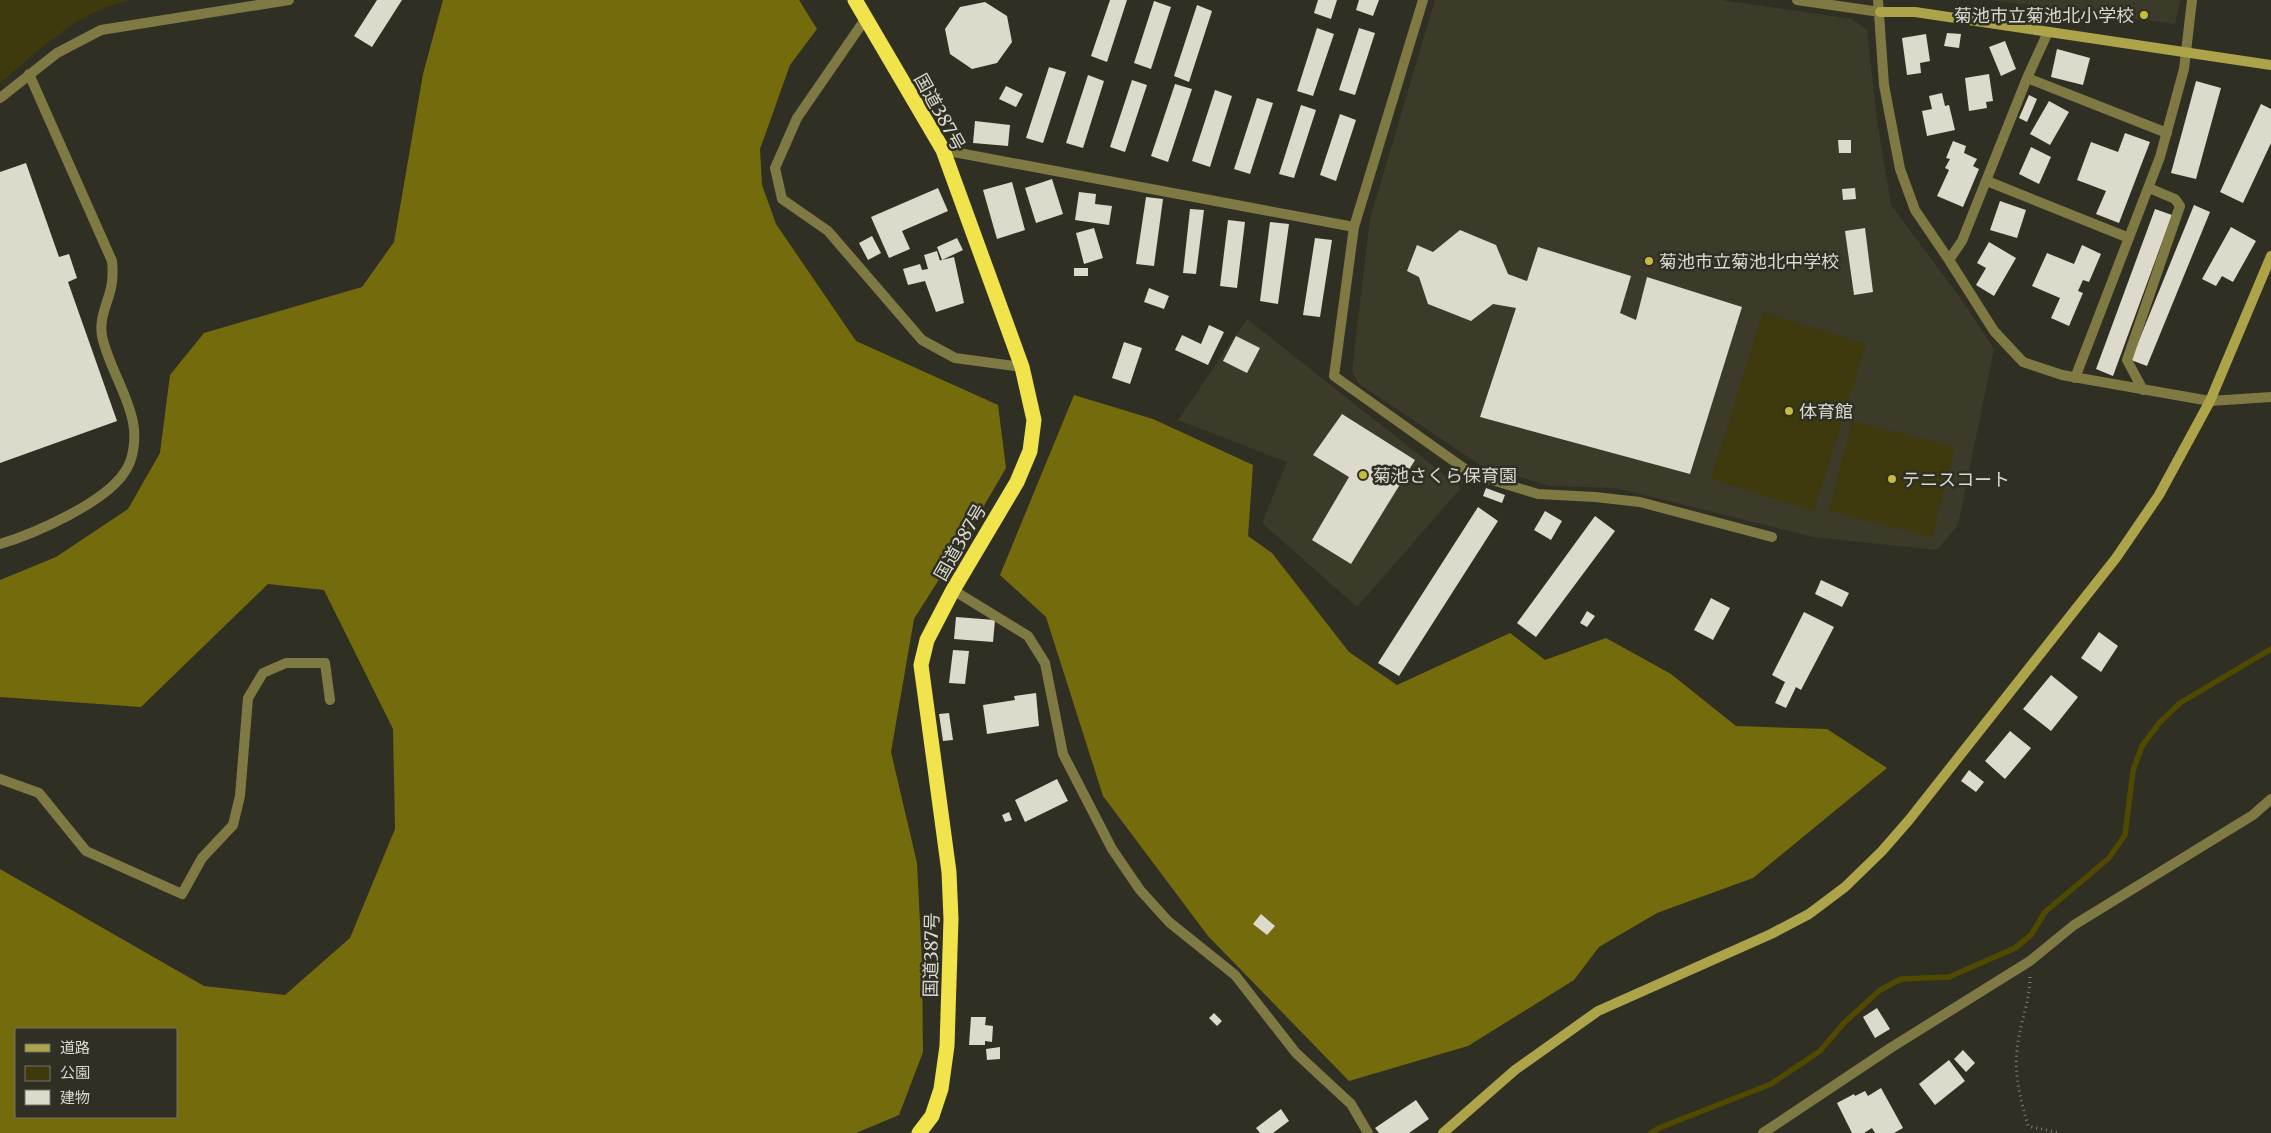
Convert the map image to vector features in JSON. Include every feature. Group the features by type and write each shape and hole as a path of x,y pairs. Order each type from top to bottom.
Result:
{"highway":[{"name":"国道387号","path":"855,0 943,150 1022,367 1034,420 1030,451 1017,482 953,590 927,640 921,665 949,872 951,928 947,1046 941,1089 932,1116 919,1133"}],"street":[{"path":"0,98 57,53 101,30 289,0"},
{"path":"1423,0 1354,227 1334,376 1472,474 1538,494 1596,497 1640,502 1772,537"},
{"path":"1797,0 1880,12 1915,12 2271,65"},
{"path":"1878,0 1884,85 1900,169 1915,210 1994,331 2023,362 2075,378 2210,401 2271,397"},
{"path":"2075,378 2149,188 2167,133 2184,69 2192,0"},
{"path":"866,18 796,118 775,168 782,200 828,231 922,340 954,358 1022,367"},
{"path":"1949,260 1962,241 2027,78 2048,32"},
{"path":"0,544 76,511 104,494 125,473 133,447 133,421 102,336 103,312 111,288 112,261 29,74"},
{"path":"2027,78 2167,133"},
{"path":"943,150 1354,227"},
{"path":"1986,181 2129,238"},
{"path":"2143,390 2127,360 2180,206 2175,199 2149,188"},
{"path":"1443,1133 1515,1070 1598,1011 1771,934 1809,914 1844,887 1882,851 1909,820 2116,558 2159,495 2210,401 2271,256"},
{"path":"953,590 1028,636 1046,663 1063,754 1112,849 1140,890 1168,922 1235,975 1296,1053 1351,1104 1368,1133"},
{"path":"0,779 39,793 86,851 182,894 202,858 233,825 240,796 248,698 263,673 286,664 325,663 330,700"},
{"path":"1763,1133 1892,1047 2030,961 2074,925 2253,815 2271,799"}],"path":[{"path":"2030,961 2030,988 2017,1050 2018,1089 2028,1126 2060,1133"}],"shaded area":[{"path":"443,0 799,0 817,29 790,65 760,149 762,185 776,224 856,341 998,405 1006,468 967,535 914,619 891,752 917,863 922,962 923,1052 899,1115 856,1133 0,1133 0,869 204,986 285,995 350,938 395,829 393,729 324,590 268,584 141,707 0,697 0,580 56,557 128,509 160,453 170,375 204,333 362,287 394,242 423,74"},
{"name":"菊池市立菊池北中学校","path":"1435,0 1721,0 1852,19 1867,30 1877,120 1891,205 1964,303 1994,349 1958,525 1937,550 1813,537 1616,488 1550,486 1480,465 1358,383 1352,370 1370,219"},
{"name":"菊池市立菊池北小学校","path":"1990,0 2180,0 2175,24"},
{"name":"菊池さくら保育園","path":"1247,319 1461,488 1357,607 1262,523 1287,462 1178,420"},
{"path":"1074,395 1153,419 1253,465 1248,536 1272,553 1349,652 1397,685 1510,633 1545,660 1606,638 1671,674 1736,726 1827,729 1887,768 1753,878 1657,913 1599,947 1574,980 1468,1046 1349,1081 1208,936 1103,796 1046,617 1000,575"}],"green space":[{"path":"0,0 132,0 95,12 61,32 0,83"},
{"name":"体育館","path":"1763,312 1866,344 1814,511 1711,479"},
{"name":"テニスコート","path":"1852,421 1955,447 1932,537 1829,511"}],"building":[{"path":"377,0 402,0 372,47 354,36"},
{"path":"1110,0 1127,0 1107,62 1091,56"},
{"path":"1318,0 1337,0 1331,19 1314,13"},
{"path":"1359,0 1379,0 1373,16 1356,10"},
{"path":"1154,1 1171,7 1151,69 1134,63"},
{"path":"985,2 1007,16 1012,42 997,63 972,69 950,54 945,29 960,7"},
{"path":"1197,5 1212,11 1189,82 1174,76"},
{"path":"1317,28 1334,34 1313,96 1297,91"},
{"path":"1359,28 1375,33 1355,95 1339,90"},
{"path":"1947,33 1961,34 1959,48 1944,46"},
{"path":"1926,34 1930,61 1920,63 1921,73 1907,75 1902,38"},
{"path":"2005,41 2016,69 2001,76 1989,47"},
{"path":"2057,49 2090,58 2083,85 2051,77"},
{"path":"1049,67 1066,72 1043,143 1026,138"},
{"path":"1989,74 1993,101 1986,102 1987,108 1969,111 1965,78"},
{"path":"1088,75 1104,81 1083,148 1066,143"},
{"path":"1132,80 1147,85 1125,152 1110,147"},
{"path":"2196,81 2221,88 2196,179 2171,173"},
{"path":"1175,84 1192,89 1168,162 1151,156"},
{"path":"1006,86 1023,94 1016,107 999,99"},
{"path":"1215,90 1232,96 1210,167 1192,161"},
{"path":"1942,93 1945,106 1949,105 1955,130 1927,136 1922,111 1932,109 1929,96"},
{"path":"2029,95 2037,99 2027,122 2019,118"},
{"path":"1257,98 1273,103 1250,174 1234,169"},
{"path":"2049,101 2069,112 2050,145 2030,134"},
{"path":"2261,104 2271,109 2271,143 2243,203 2220,192"},
{"path":"1301,105 1316,110 1294,178 1279,174"},
{"path":"1340,114 1356,120 1336,181 1320,175"},
{"path":"975,121 1010,125 1008,146 973,143"},
{"path":"2125,133 2150,142 2119,223 2096,214 2106,191 2077,180 2091,142 2118,152"},
{"path":"1838,140 1851,140 1851,153 1839,153"},
{"path":"1953,141 1966,146 1964,153 1977,159 1973,166 1979,169 1963,207 1937,196 1949,170 1945,168 1950,159 1946,158"},
{"path":"2031,147 2051,157 2039,184 2019,174"},
{"path":"26,163 59,257 69,254 77,278 68,282 117,421 0,463 0,172"},
{"path":"1052,179 1063,214 1036,223 1025,188"},
{"path":"1012,182 1025,230 997,239 983,190"},
{"path":"938,188 948,211 902,231 910,249 889,258 871,217"},
{"path":"1855,188 1856,199 1843,200 1842,189"},
{"path":"1079,192 1096,194 1095,204 1112,206 1109,225 1075,220"},
{"path":"1146,197 1163,199 1154,266 1136,264"},
{"path":"2000,201 2026,210 2017,238 1990,230"},
{"path":"2194,205 2210,212 2147,366 2131,360"},
{"path":"1190,209 1204,210 1196,274 1183,273"},
{"path":"2155,209 2172,215 2113,376 2096,369"},
{"path":"1228,220 1245,222 1237,288 1220,286"},
{"path":"1270,222 1289,224 1278,304 1260,301"},
{"path":"2231,227 2256,241 2233,282 2222,276 2216,286 2202,279"},
{"path":"1094,228 1103,258 1084,264 1076,233"},
{"path":"1865,228 1873,292 1854,295 1845,231"},
{"path":"1460,230 1496,245 1508,274 1527,281 1538,247 1631,276 1620,313 1636,320 1647,277 1742,307 1690,474 1480,417 1516,308 1493,304 1471,321 1428,304 1419,277 1407,271 1417,245 1433,252"},
{"path":"872,236 881,253 868,260 859,243"},
{"path":"957,238 963,250 942,260 937,247"},
{"path":"1315,238 1332,240 1320,317 1303,315"},
{"path":"1989,242 2016,258 1994,296 1976,285 1986,268 1977,263"},
{"path":"2082,245 2101,254 2089,282 2083,280 2078,291 2083,293 2069,326 2051,318 2060,298 2032,286 2047,253 2074,264"},
{"path":"937,251 940,261 954,257 964,303 936,312 925,281 908,285 903,269 920,264 922,270 928,269 924,255"},
{"path":"1074,268 1088,268 1088,276 1074,276"},
{"path":"1149,288 1169,296 1164,309 1144,302"},
{"path":"1209,325 1224,332 1208,365 1175,350 1182,335 1201,344"},
{"path":"1236,336 1260,348 1247,373 1223,361"},
{"path":"1124,342 1142,348 1130,384 1112,378"},
{"path":"1342,414 1415,460 1351,564 1312,540 1349,477 1313,455"},
{"path":"1486,488 1505,495 1502,503 1483,496"},
{"path":"1478,507 1498,521 1399,676 1378,663"},
{"path":"1545,511 1562,521 1551,540 1534,530"},
{"path":"1595,516 1615,531 1536,637 1517,623"},
{"path":"1821,580 1849,593 1842,607 1815,594"},
{"path":"1711,598 1730,608 1713,640 1694,630"},
{"path":"1587,611 1595,616 1587,627 1580,623"},
{"path":"1804,612 1834,627 1801,690 1796,687 1786,708 1775,703 1785,682 1772,675"},
{"path":"956,617 995,620 993,642 954,639"},
{"path":"2099,632 2118,646 2101,672 2081,658"},
{"path":"953,650 969,651 965,684 949,683"},
{"path":"2051,675 2078,697 2051,731 2023,709"},
{"path":"1036,693 1039,726 987,734 983,705 1015,700 1014,696"},
{"path":"949,713 953,740 943,741 939,714"},
{"path":"2010,731 2031,748 2005,779 1985,761"},
{"path":"1969,770 1984,782 1976,792 1961,781"},
{"path":"1057,779 1068,801 1025,822 1015,800"},
{"path":"1009,812 1012,820 1005,822 1002,815"},
{"path":"1261,914 1275,926 1267,935 1253,924"},
{"path":"1877,1008 1890,1029 1875,1038 1863,1017"},
{"path":"1214,1013 1222,1021 1217,1026 1209,1018"},
{"path":"971,1017 986,1017 985,1025 993,1026 992,1042 985,1041 985,1045 969,1045"},
{"path":"1000,1047 1000,1059 987,1060 986,1049"},
{"path":"1963,1050 1975,1063 1966,1072 1954,1059"},
{"path":"1949,1060 1965,1081 1935,1105 1919,1084"},
{"path":"1881,1088 1903,1128 1894,1133 1875,1133 1872,1128 1864,1133 1852,1133 1837,1103 1854,1094 1855,1096 1865,1091 1868,1096"},
{"path":"1416,1100 1429,1119 1409,1133 1379,1133 1375,1128"},
{"path":"1281,1109 1289,1121 1273,1133 1260,1133 1256,1128"}],"waterway":[{"path":"1651,1133 1659,1128 1771,1084 1820,1051 1844,1023 1880,990 1901,979 1949,977 2015,948 2031,935 2045,912 2109,858 2125,835 2133,771 2142,746 2160,722 2180,703 2271,649"}],"place":[{"name":"菊池市立菊池北小学校","path":"2144,15"},
{"name":"菊池市立菊池北中学校","path":"1649,261"},
{"name":"体育館","path":"1789,411"},
{"name":"菊池さくら保育園","path":"1363,475"},
{"name":"テニスコート","path":"1892,479"}]}
